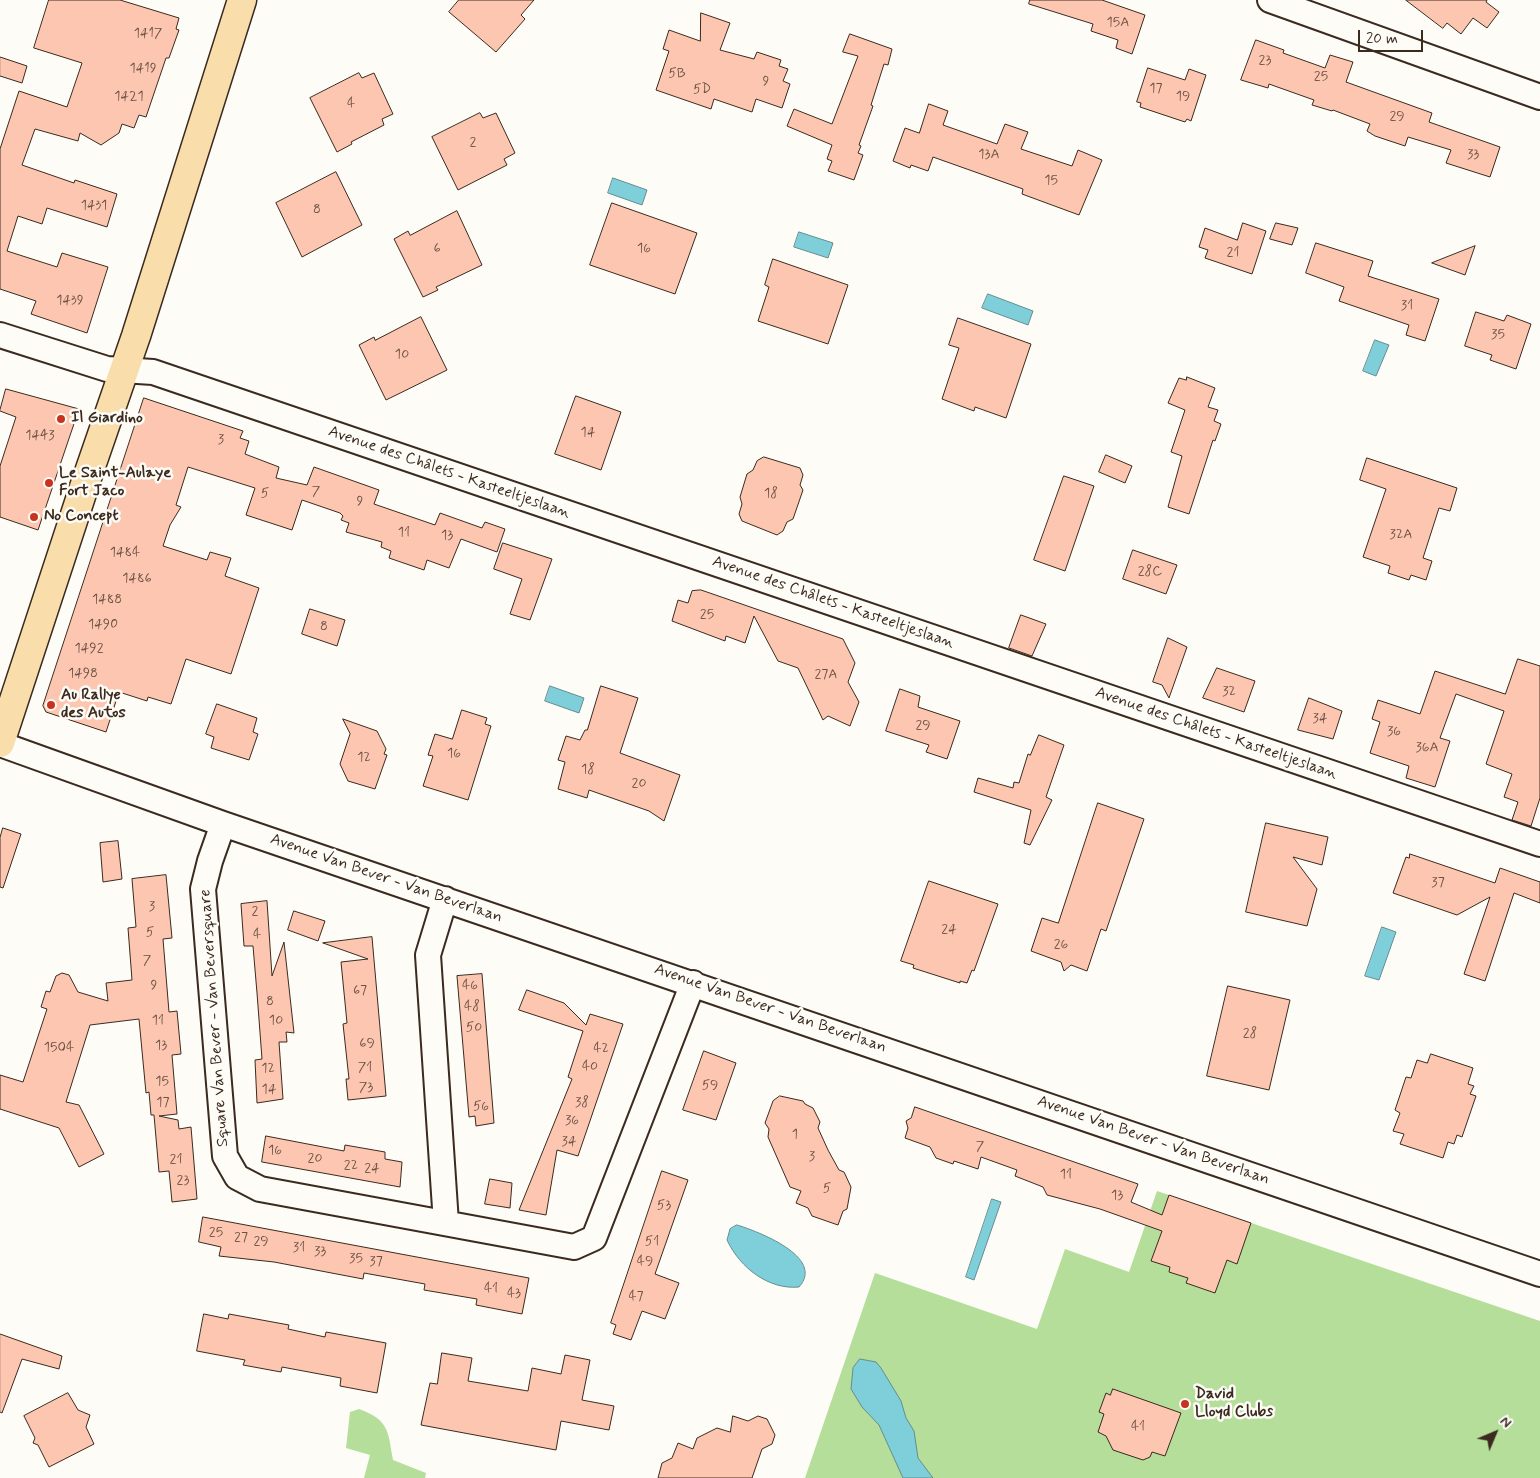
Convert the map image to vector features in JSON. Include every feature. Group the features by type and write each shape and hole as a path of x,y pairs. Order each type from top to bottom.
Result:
{"main road":[{"path":"0,744 124,370 242,0"}],"street":[{"path":"1270,0 1540,97"},
{"name":"Avenue des Châlets - Kasteeltjeslaan","path":"0,335 94,366 153,372 1540,844"},
{"name":"Avenue Van Bever - Van Beverlaan","path":"0,744 224,824 693,982 1540,1274"},
{"name":"Square Van Bever - Van Beversquare","path":"224,824 210,861 203,889 225,1156 237,1177 260,1189 574,1247 594,1238 693,982"},
{"path":"444,899 428,955 446,1223"}],"green space":[{"name":"David Lloyd Clubs","path":"1157,1191 1540,1321 1540,1478 805,1478 875,1273 1037,1329 1065,1249 1129,1272"},
{"path":"359,1409 382,1422 388,1434 393,1460 426,1473 425,1478 364,1478 370,1455 346,1448 350,1412"}],"water":[{"path":"613,178 647,190 642,205 608,193"},
{"path":"799,232 833,243 828,258 794,247"},
{"path":"988,294 1033,311 1028,325 982,308"},
{"path":"1375,340 1389,345 1376,376 1363,371"},
{"path":"550,686 584,698 579,713 545,701"},
{"path":"1382,927 1396,932 1379,980 1365,976"},
{"path":"992,1199 1001,1202 974,1280 966,1277"},
{"path":"737,1225 773,1239 797,1256 804,1266 805,1276 799,1287 777,1285 766,1281 740,1260 727,1240 730,1229"},
{"path":"860,1359 876,1362 881,1368 901,1401 906,1418 914,1431 918,1458 933,1478 903,1478 879,1425 862,1407 851,1389 853,1368"}],"building":[{"path":"49,0 120,0 179,18 176,29 179,30 169,58 166,58 146,117 139,115 134,128 122,124 119,133 101,145 80,133 78,141 35,129 22,165 74,183 75,180 117,194 107,227 47,208 42,224 18,216 7,251 57,267 62,253 108,267 87,333 31,314 36,301 0,289 0,149 19,91 67,107 82,63 34,48"},
{"path":"459,0 534,0 521,15 525,19 496,52 449,12"},
{"path":"1030,0 1102,0 1145,15 1132,54 1116,48 1118,40 1091,31 1093,24 1029,4"},
{"path":"1406,0 1487,0 1486,2 1499,12 1487,28 1473,18 1461,34 1447,23 1443,28"},
{"path":"701,13 730,23 720,50 754,59 757,52 781,60 779,66 788,69 783,81 790,84 782,108 756,99 752,112 714,99 711,109 656,90 669,51 663,49 669,30 700,41"},
{"path":"850,34 892,49 888,65 884,64 871,105 873,106 859,145 861,146 858,153 863,155 854,180 828,171 832,161 827,159 832,145 787,126 794,109 832,124 858,56 843,52"},
{"path":"1256,40 1284,50 1283,53 1325,68 1330,55 1353,62 1346,82 1432,113 1429,122 1500,147 1490,177 1446,163 1451,150 1408,137 1405,146 1375,136 1367,131 1370,124 1333,110 1312,105 1314,100 1269,84 1268,88 1241,80"},
{"path":"0,57 27,66 22,83 0,76"},
{"path":"1148,68 1185,80 1189,69 1206,75 1191,121 1187,119 1185,122 1140,107 1141,103 1137,102"},
{"path":"359,73 362,78 374,73 393,114 382,119 384,125 351,142 352,144 337,152 310,98"},
{"path":"929,104 948,111 943,125 997,144 1005,124 1028,132 1021,149 1072,166 1078,150 1102,160 1079,215 1022,194 1023,189 933,157 928,171 911,165 910,168 893,161 905,128 919,133"},
{"path":"480,113 483,118 496,113 515,153 504,159 507,165 458,190 432,137"},
{"path":"336,172 362,225 302,257 276,203"},
{"path":"612,203 697,233 675,294 590,265"},
{"path":"457,211 482,265 436,287 438,290 423,297 394,239 408,231 410,235"},
{"path":"1243,223 1266,231 1252,274 1205,258 1208,250 1199,247 1205,228 1237,240"},
{"path":"1276,223 1298,228 1292,245 1270,239"},
{"path":"1316,243 1373,261 1368,276 1439,299 1425,341 1406,335 1409,325 1339,301 1344,287 1306,273"},
{"path":"1475,246 1465,275 1432,263"},
{"path":"773,259 848,285 828,344 758,321 769,287 765,285"},
{"path":"1476,312 1504,321 1507,315 1531,324 1516,369 1490,360 1492,355 1465,346"},
{"path":"421,317 447,370 386,400 359,345 374,337 375,340"},
{"path":"958,318 1031,344 1006,418 975,407 974,411 942,399 959,348 949,345"},
{"path":"1187,377 1215,388 1208,407 1218,410 1214,421 1221,424 1215,441 1213,440 1189,514 1168,507 1182,456 1171,452 1185,410 1168,403 1179,378 1186,380"},
{"path":"6,389 79,409 38,530 0,517 0,466 16,417 0,411"},
{"path":"576,396 621,412 601,470 555,454"},
{"path":"144,398 243,431 240,438 249,441 245,454 279,467 276,478 307,485 314,467 379,490 374,504 435,525 440,513 482,528 485,522 505,529 497,552 461,539 449,568 427,560 424,570 389,558 391,551 381,547 382,542 346,532 349,523 341,520 343,516 340,513 302,500 292,530 246,515 255,488 188,467 176,505 181,507 170,525 163,546 207,560 210,552 231,558 225,576 259,588 231,674 186,659 171,704 148,697 147,701 119,692 106,732 46,712 43,706"},
{"path":"1106,455 1132,466 1125,483 1099,472"},
{"path":"764,457 800,468 803,475 800,485 803,490 793,519 787,522 783,531 777,535 742,521 739,514 742,504 740,497 747,474 753,470 757,461"},
{"path":"1367,458 1457,488 1450,511 1439,508 1423,558 1432,561 1426,580 1411,575 1409,580 1388,573 1390,566 1363,557 1386,489 1360,480"},
{"path":"1064,476 1094,486 1065,571 1034,560"},
{"path":"503,543 552,559 530,620 510,614 522,579 494,569"},
{"path":"1133,550 1177,565 1166,594 1123,579"},
{"path":"701,590 843,639 855,663 848,682 859,702 850,726 828,716 823,720 798,668 778,661 754,616 745,643 726,636 725,641 672,621 678,600 688,603 692,591"},
{"path":"310,609 345,620 337,646 302,634"},
{"path":"1021,615 1046,624 1032,656 1009,648"},
{"path":"1168,638 1187,647 1169,698 1162,685 1153,682"},
{"path":"1518,659 1540,666 1540,798 1531,826 1512,820 1518,802 1504,797 1512,774 1486,764 1504,711 1456,694 1440,738 1450,741 1435,787 1406,778 1409,766 1370,753 1380,722 1372,719 1378,700 1420,714 1435,671 1505,694"},
{"path":"1217,668 1255,681 1244,712 1203,698"},
{"path":"601,686 638,698 620,753 680,775 664,821 649,811 589,790 587,798 558,789 565,762 558,760 566,736 580,740 585,730 587,730"},
{"path":"900,689 920,696 918,707 960,721 947,759 926,752 929,745 886,731"},
{"path":"1309,698 1342,711 1333,739 1298,730"},
{"path":"217,704 257,718 253,732 258,734 249,760 211,748 214,737 206,734"},
{"path":"462,710 487,718 485,724 491,726 468,800 423,786 433,756 428,755 435,734 452,739"},
{"path":"343,719 377,731 386,749 384,754 387,755 375,789 348,781 340,764 350,734"},
{"path":"1039,735 1064,745 1046,797 1052,800 1030,845 1024,843 1031,810 974,792 978,778 1013,788 1014,782 1019,783 1028,754 1030,755"},
{"path":"1098,803 1144,819 1106,931 1101,929 1087,971 1071,965 1064,971 1061,962 1031,951 1042,918 1058,923"},
{"path":"1266,823 1328,837 1322,865 1293,857 1317,889 1307,926 1246,912"},
{"path":"3,828 21,834 3,888 0,887 0,838"},
{"path":"118,841 122,879 103,882 100,843"},
{"path":"1410,854 1495,883 1500,868 1540,882 1540,903 1514,893 1485,981 1464,974 1490,897 1457,915 1393,893 1406,857 1409,858"},
{"path":"166,875 172,938 163,939 169,1012 177,1011 181,1054 172,1055 177,1114 159,1116 178,1120 179,1129 191,1127 197,1199 172,1202 169,1171 159,1172 154,1115 151,1115 149,1092 146,1093 139,1019 90,1025 66,1102 79,1105 104,1154 79,1167 59,1128 0,1109 0,1075 23,1082 47,1009 41,1007 46,991 50,992 56,976 62,973 69,975 78,992 108,1001 106,983 132,980 128,928 136,927 132,879"},
{"path":"929,881 998,904 974,971 972,970 967,983 960,981 960,983 913,968 914,965 901,961"},
{"path":"267,901 272,976 284,942 294,1033 286,1032 287,1042 279,1042 283,1099 257,1103 255,1060 262,1059 257,993 253,946 244,946 241,904"},
{"path":"294,911 325,921 318,941 288,930"},
{"path":"372,937 386,1096 348,1100 346,1079 349,1079 343,1024 347,1023 341,962 368,959 323,943"},
{"path":"482,974 494,1123 476,1126 475,1116 469,1117 457,976"},
{"path":"1228,986 1290,1000 1269,1090 1207,1076"},
{"path":"527,990 564,1003 586,1025 590,1014 623,1024 578,1156 557,1150 546,1215 519,1210 572,1079 568,1077 583,1031 519,1010"},
{"path":"704,1051 736,1063 716,1120 683,1110"},
{"path":"1431,1054 1473,1068 1468,1084 1474,1086 1470,1094 1476,1096 1462,1137 1457,1135 1454,1144 1448,1142 1443,1158 1400,1144 1404,1134 1393,1131 1400,1113 1395,1110 1406,1077 1411,1078 1417,1060 1427,1063"},
{"path":"780,1096 803,1101 813,1108 820,1122 818,1128 828,1150 839,1170 844,1172 851,1187 847,1209 843,1211 838,1225 812,1216 808,1208 796,1203 801,1191 790,1187 768,1137 769,1129 765,1123 773,1101"},
{"path":"915,1107 1138,1184 1131,1202 1162,1215 1169,1195 1251,1223 1237,1264 1227,1260 1215,1293 1186,1283 1188,1278 1169,1272 1170,1267 1151,1261 1162,1231 1100,1209 1047,1195 1043,1187 1015,1176 1017,1170 981,1157 978,1169 954,1161 953,1164 936,1158 930,1147 905,1138 908,1128 906,1121 911,1118"},
{"path":"266,1136 344,1151 345,1145 385,1152 385,1159 402,1162 400,1187 262,1162"},
{"path":"662,1171 688,1180 655,1274 679,1283 665,1319 642,1311 631,1340 613,1334 616,1325 611,1323"},
{"path":"490,1179 512,1183 510,1208 485,1204"},
{"path":"203,1217 529,1278 522,1314 476,1305 477,1299 424,1290 425,1284 364,1273 363,1279 274,1262 219,1256 221,1247 199,1242"},
{"path":"204,1314 228,1319 229,1314 289,1325 288,1329 325,1337 326,1332 386,1343 377,1393 340,1386 341,1378 282,1367 281,1372 243,1365 245,1360 197,1351"},
{"path":"0,1334 62,1356 59,1369 22,1359 2,1413 0,1412"},
{"path":"442,1353 472,1358 468,1381 528,1391 532,1368 561,1374 565,1355 590,1360 582,1400 614,1406 609,1430 561,1421 556,1450 421,1425 430,1383 437,1384"},
{"path":"1113,1389 1181,1413 1165,1456 1152,1452 1150,1457 1143,1460 1113,1450 1106,1436 1098,1432 1104,1414 1099,1412 1106,1393 1110,1395"},
{"path":"68,1393 78,1410 90,1415 86,1427 94,1444 49,1467 38,1445 33,1443 35,1438 24,1416"},
{"path":"733,1416 748,1421 758,1416 767,1419 775,1435 772,1444 762,1449 752,1478 658,1478 662,1463 672,1458 678,1443 693,1449 697,1438 717,1428 730,1432"}],"place":[{"name":"Il Giardino","path":"61,419"},
{"name":"Le Saint-Aulaye Fort Jaco","path":"49,483"},
{"name":"No Concept","path":"34,517"},
{"name":"Au Rallye des Autos","path":"51,705"},
{"name":"David Lloyd Clubs","path":"1185,1404"}]}
